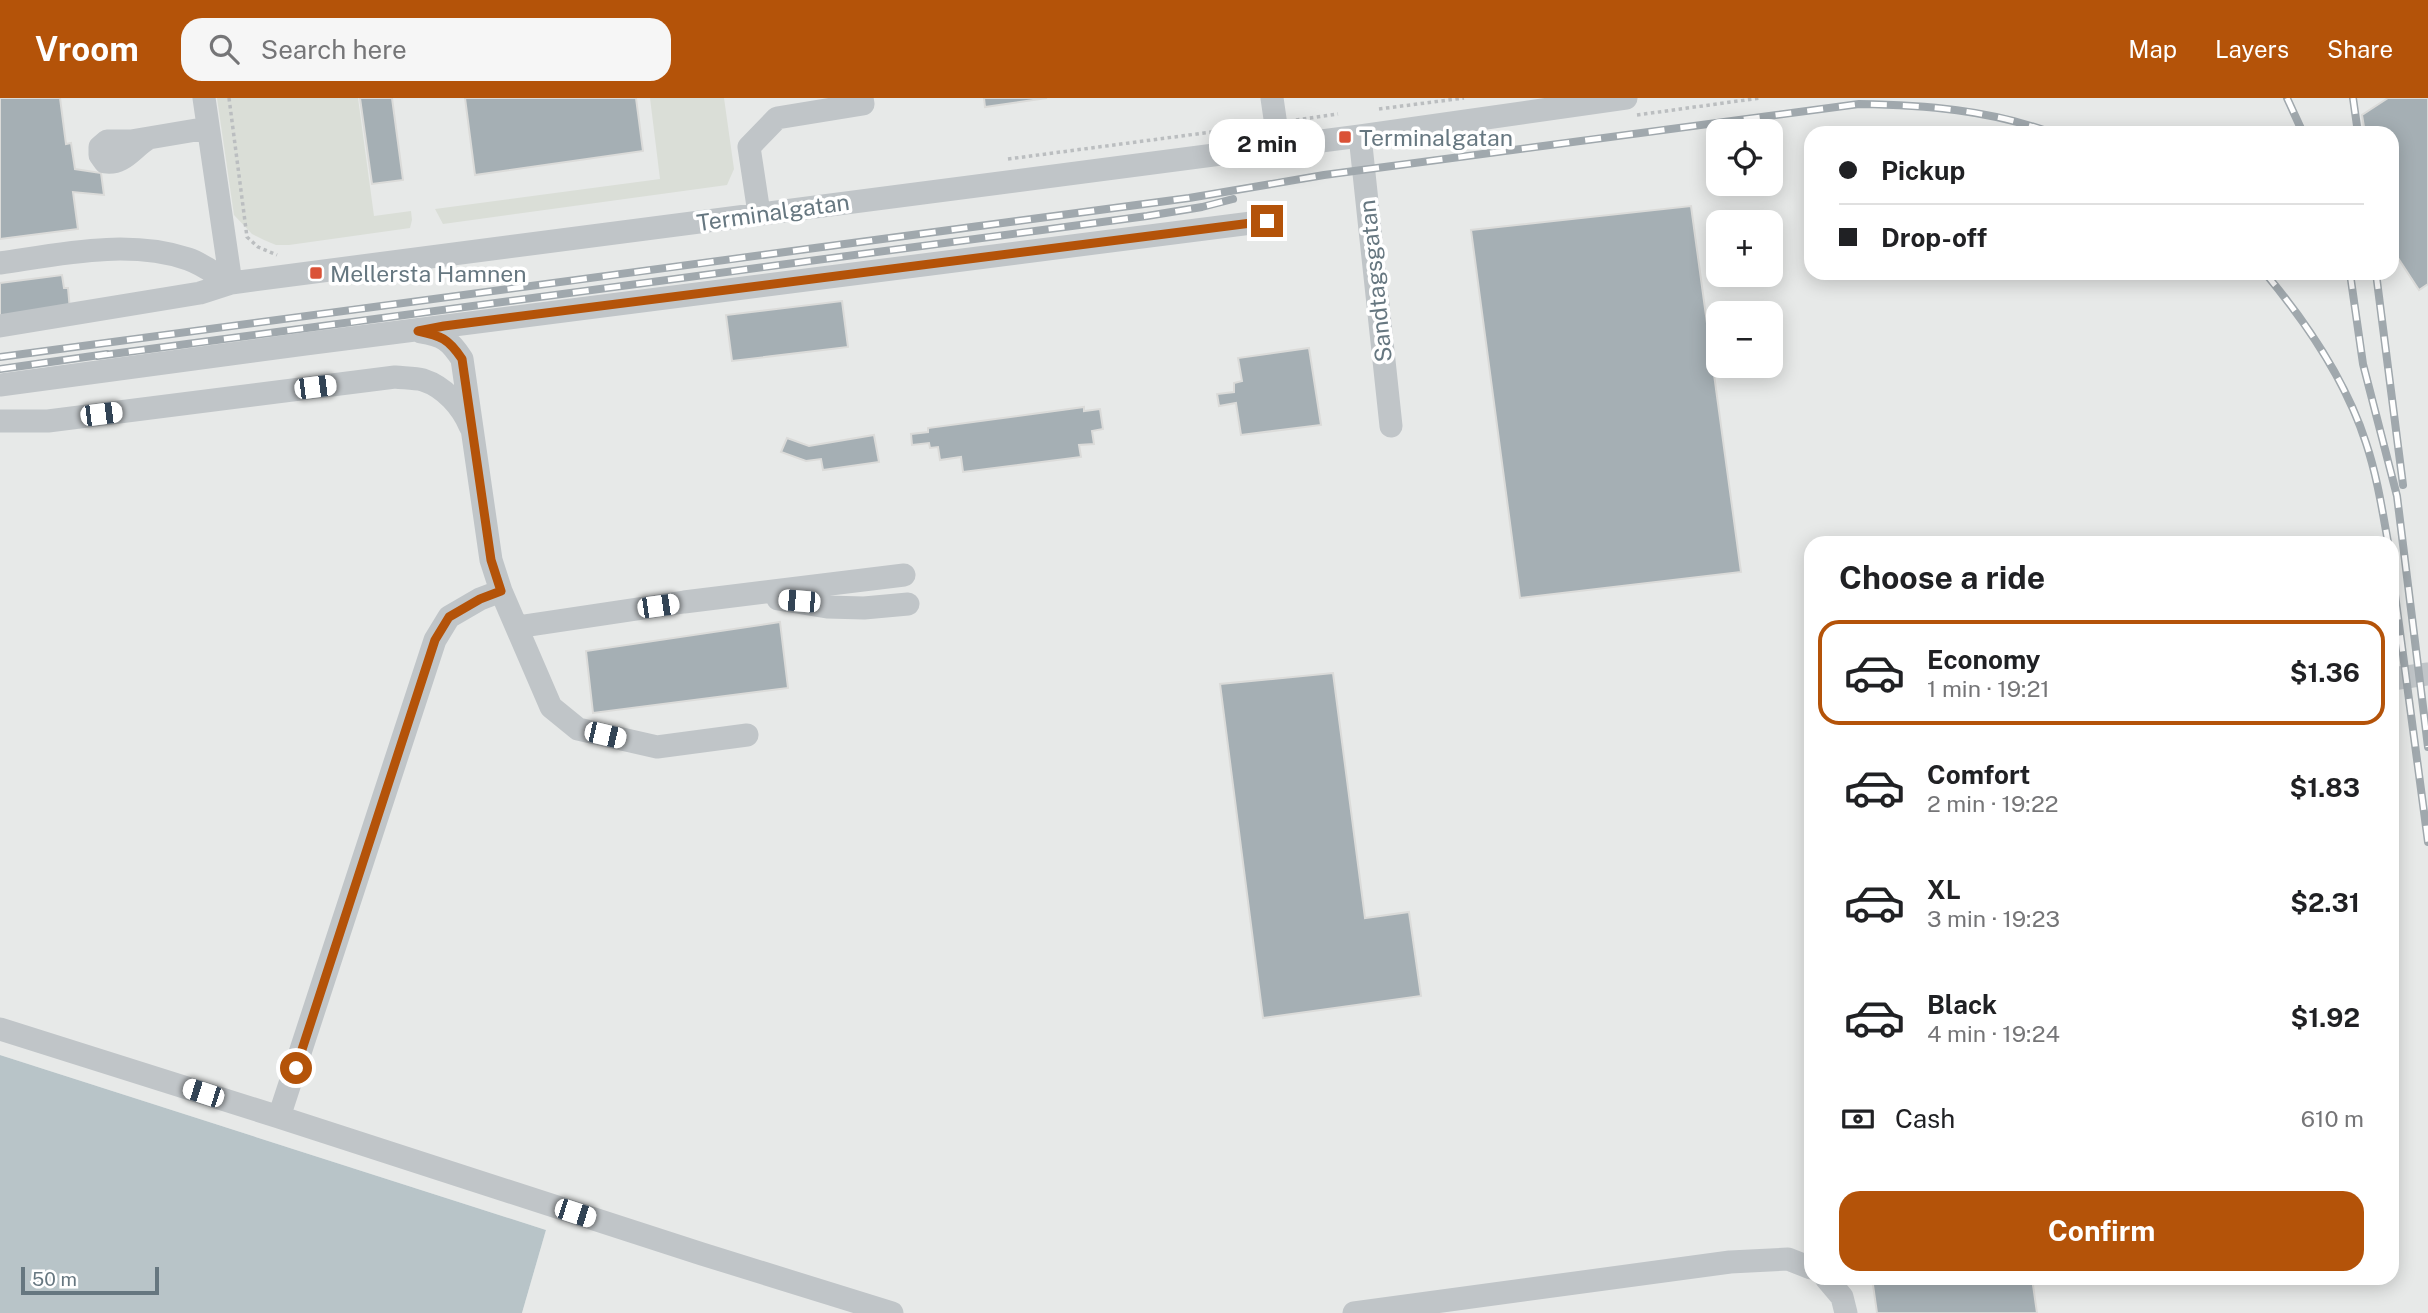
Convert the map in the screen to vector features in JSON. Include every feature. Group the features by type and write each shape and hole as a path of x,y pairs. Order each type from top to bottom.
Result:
{"street":[{"path":"204,98 231,283"},
{"path":"759,213 749,147 777,118 863,104 862,98"},
{"path":"1272,98 1279,146"},
{"name":"Terminalgatan","path":"0,326 200,293 231,283 1360,136 1617,99"},
{"path":"149,138 208,128"},
{"name":"Sandtagsgatan","path":"1360,136 1391,426"},
{"path":"0,385 1267,221"},
{"path":"0,263 104,249 146,251 190,259 231,283"},
{"path":"418,331 440,335 452,344 462,359 491,560 501,591 551,706 578,729 657,747 747,735"},
{"path":"0,421 48,421 395,377 424,380 446,393 464,411 472,431"},
{"path":"517,627 684,602 904,575"},
{"path":"279,1117 435,640 449,617 480,599 501,591"},
{"path":"684,602 770,598 827,607 864,608 908,604"},
{"path":"2399,678 2428,674"},
{"path":"0,1030 550,1205 833,1304 892,1313"},
{"path":"1354,1313 1730,1262 1788,1259 1804,1265"},
{"path":"1832,1285 1842,1297 1846,1313"}],"path":[{"path":"229,98 247,237 258,247 281,256"},
{"path":"1379,109 1464,98"}],"shaded area":[{"path":"0,98 2428,98 2428,1313 522,1313 546,1230 0,1055"},
{"path":"217,98 358,98 374,216 411,211 410,228 289,245 276,245 252,234 234,215"},
{"path":"650,98 724,98 734,169 727,185 443,224 435,209 660,179"},
{"path":"0,1055 546,1230 522,1313 0,1313"}],"building":[{"path":"0,98 60,98 66,144 71,143 75,169 101,173 104,195 73,192 78,229 0,239"},
{"path":"360,98 392,98 403,180 372,184"},
{"path":"465,98 636,98 643,151 475,175"},
{"path":"984,98 1047,98 985,107"},
{"path":"2388,98 2428,98 2428,284 2419,290 2399,260 2399,126 2364,126 2362,115"},
{"path":"1691,206 1706,316 1706,378 1714,378 1741,572 1520,598 1471,230"},
{"path":"62,275 64,288 68,288 70,310 0,319 0,283"},
{"path":"842,301 848,347 732,361 726,315"},
{"path":"1309,348 1321,425 1241,435 1236,403 1219,406 1217,394 1234,392 1234,383 1242,381 1238,358"},
{"path":"1084,407 1084,411 1100,409 1103,429 1092,431 1094,444 1079,445 1081,457 963,472 961,457 940,460 938,447 930,448 929,443 912,445 911,434 928,432 928,428"},
{"path":"874,435 879,462 823,470 821,459 806,461 781,452 787,438 809,446"},
{"path":"780,622 788,688 593,713 586,651"},
{"path":"1333,673 1365,918 1409,912 1421,996 1263,1018 1220,684"},
{"path":"1873,1285 2033,1285 2037,1313 1877,1313"}],"railway":[{"path":"2287,98 2300,126"},
{"path":"2353,98 2357,126"},
{"path":"0,357 1189,198 1324,175 1859,104 1957,110 2032,126"},
{"path":"97,356 1147,216 1233,199"},
{"path":"2270,280 2310,332 2348,397 2370,455 2387,536"},
{"path":"2351,280 2363,364 2397,496 2428,747"},
{"path":"2377,280 2403,485"},
{"path":"0,369 107,354"},
{"path":"2399,624 2428,842"}],"place":[{"name":"Terminalgatan","path":"1345,137"},
{"name":"Mellersta Hamnen","path":"316,273"}],"route":[{"path":"296,1068 435,640 449,617 480,599 501,591 491,560 462,359 452,344 440,335 418,331 1267,221"}]}
